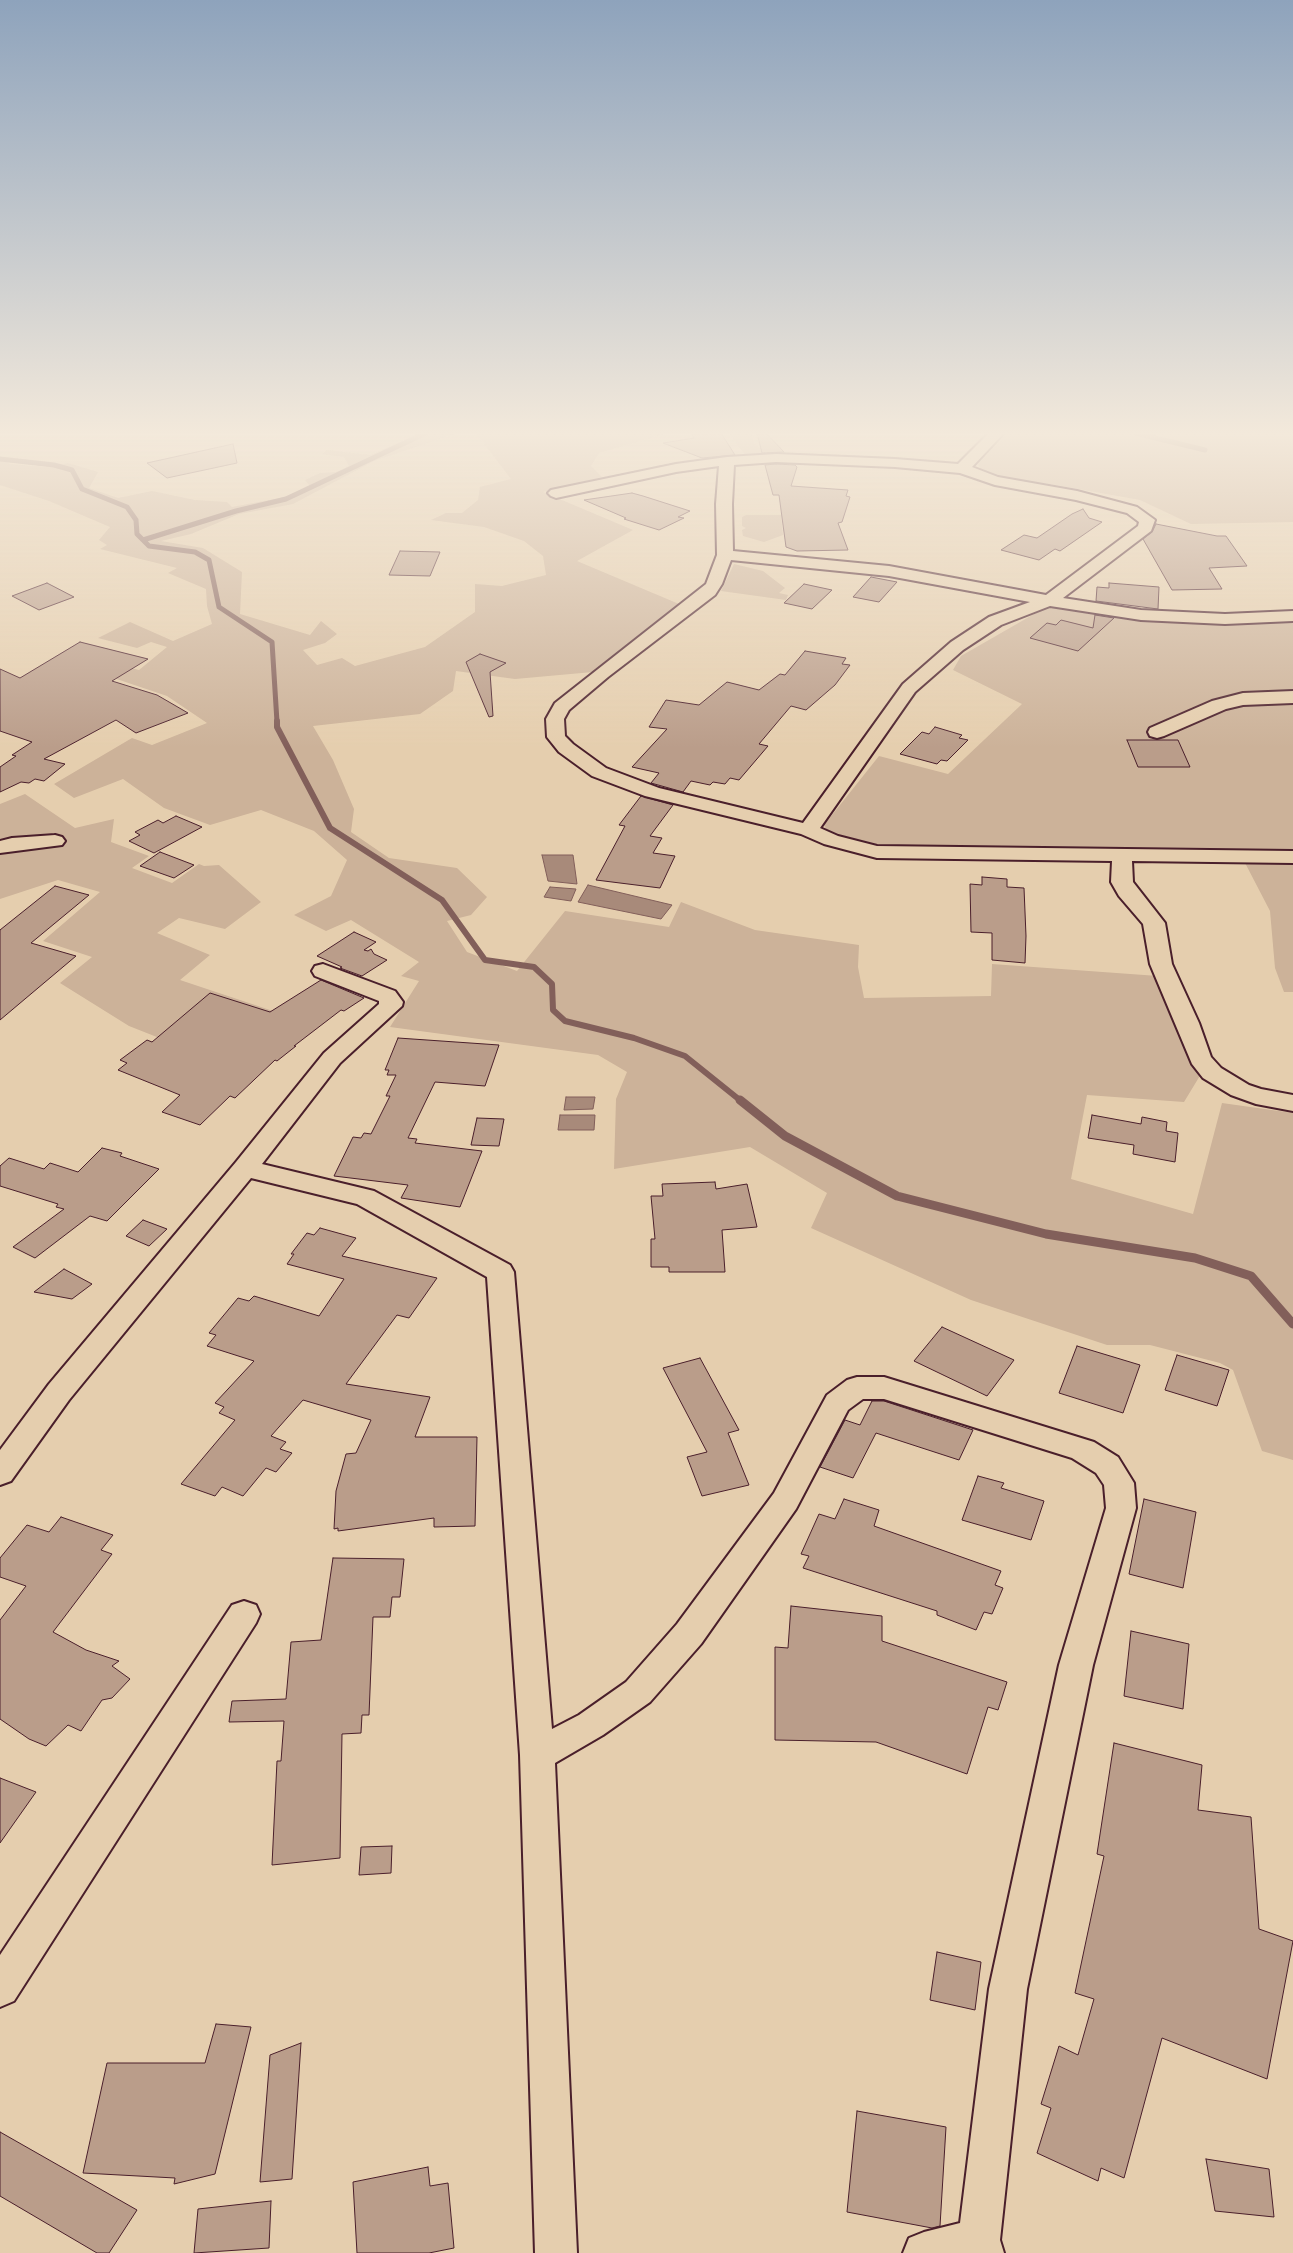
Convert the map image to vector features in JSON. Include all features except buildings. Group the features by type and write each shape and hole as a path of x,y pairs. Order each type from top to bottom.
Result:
{"street":[{"path":"724,538 724,555 714,584 708,591 602,673 562,707 555,720 556,736 566,748 599,772 652,792 808,830 856,848 892,854 1293,857"},
{"path":"808,830 909,688 957,646 995,620 1049,601 1132,538"},
{"path":"724,555 889,571 1049,601 1150,616 1225,619 1293,616"},
{"path":"1157,732 1219,705 1243,699 1293,697"},
{"path":"0,847 12,844 55,841"},
{"path":"1122,856 1122,882 1127,891 1154,923 1162,964 1187,1022 1200,1059 1212,1072 1240,1090 1256,1096 1293,1103"},
{"path":"0,1472 59,1392 245,1168 332,1058 390,1006 391,1002 387,996 323,971"},
{"path":"245,1168 365,1197 500,1272 537,1755 556,2253"},
{"path":"537,1755 591,1725 638,1692 689,1634 785,1501 837,1403 858,1388 884,1388 894,1391 1083,1450 1107,1465 1119,1484 1121,1508 1076,1665 1008,1990 981,2246 924,2253"},
{"path":"0,1988 244,1614"}],"shaded area":[{"path":"101,538 173,538 161,541 203,548 242,572 240,614 310,635 321,621 337,634 325,643 303,650 317,665 342,658 355,666 425,647 475,612 475,584 502,586 546,575 543,556 524,541 516,538 618,538 577,561 679,604 593,672 515,679 456,671 453,691 420,714 313,726 333,760 354,809 351,832 389,858 457,868 487,897 471,915 447,921 467,952 517,971 565,911 669,927 681,902 755,930 859,945 858,967 864,998 991,996 992,964 1158,976 1201,1074 1184,1102 1087,1095 1071,1179 1193,1214 1222,1103 1293,1113 1293,1460 1262,1451 1233,1370 1220,1363 1150,1345 1107,1345 971,1300 811,1228 827,1193 750,1147 614,1169 616,1099 627,1072 598,1055 390,1027 419,981 401,976 419,962 351,920 326,931 294,915 331,896 347,860 314,831 261,810 210,825 164,808 123,779 74,798 54,784 132,738 152,745 207,723 167,696 96,672 111,663 139,670 167,647 151,642 137,648 98,638 130,622 173,641 212,624 207,606 206,589 168,573 177,568 100,549 107,545 99,540"},
{"path":"750,538 774,538 764,542"},
{"path":"734,564 763,571 785,588 779,593 788,595 786,600 721,591"},
{"path":"1048,606 1130,618 1293,620 1293,850 901,849 859,844 828,833 824,825 879,756 948,774 1022,704 953,670 961,656"},
{"path":"25,794 75,828 114,819 111,842 149,856 132,868 172,883 199,864 204,866 219,865 261,902 225,929 179,918 157,933 210,955 180,980 273,1011 210,1058 129,1026 60,983 92,957 43,941 100,892 58,880 0,899 0,804"},
{"path":"542,855 573,855 577,884 548,881"},
{"path":"1243,859 1293,860 1293,992 1284,992 1275,968 1270,911"},
{"path":"588,885 672,905 661,919 578,902"},
{"path":"550,887 576,889 571,901 544,897"},
{"path":"566,1097 595,1097 593,1109 564,1110"},
{"path":"560,1115 595,1115 594,1130 558,1130"}],"waterway":[{"path":"143,540 149,538"},
{"path":"143,540 149,546 195,552 209,560 219,607 272,642 277,722"},
{"path":"277,722 277,727 330,828 442,900 485,960 534,967 552,984 553,1010 565,1021 634,1038 685,1056 741,1101"},
{"path":"740,1100 785,1136 897,1196 1046,1234 1195,1258 1251,1276 1293,1324"}]}
